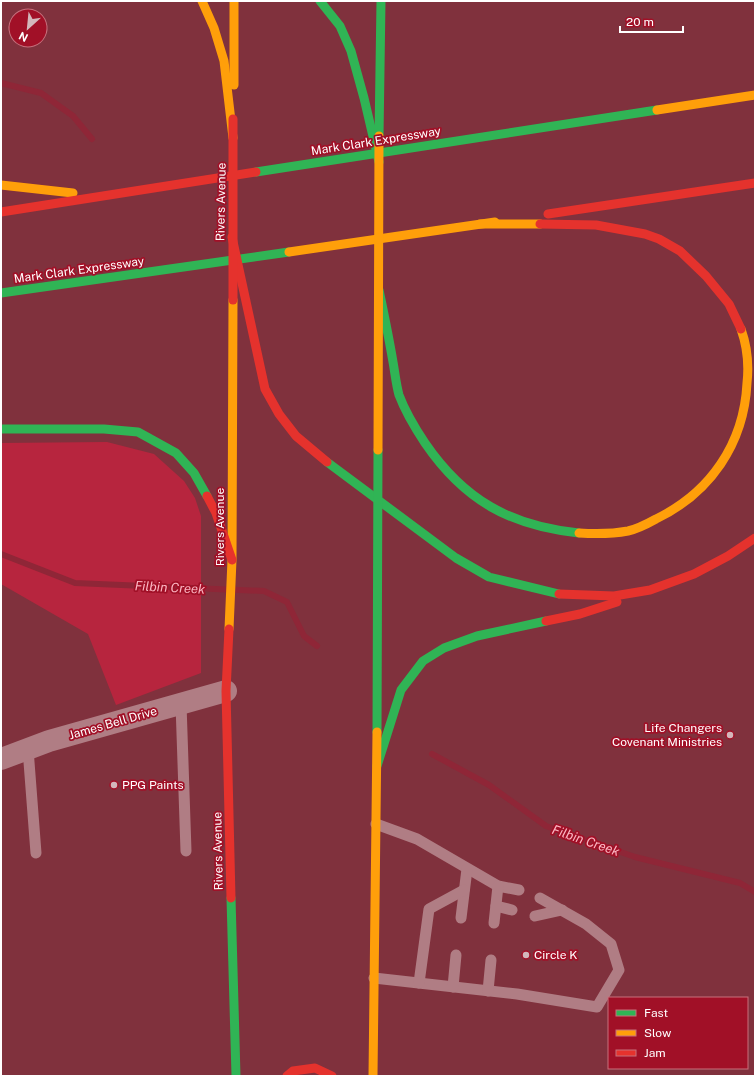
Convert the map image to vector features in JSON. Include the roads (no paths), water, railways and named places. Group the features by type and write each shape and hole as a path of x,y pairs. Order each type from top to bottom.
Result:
{"main road":[{"path":"202,1 214,28 224,61 233,138"},
{"name":"Rivers Avenue","path":"234,1 232,560 226,691 236,1076"},
{"path":"320,1 330,12 344,35 357,73 379,162"},
{"path":"373,1076 377,766 381,1"},
{"name":"Mark Clark Expressway","path":"1,212 755,95"},
{"name":"Mark Clark Expressway","path":"1,293 755,183"},
{"path":"1,185 102,196"},
{"path":"379,290 400,396 414,424 435,458 458,482 481,500 508,516 532,525 564,531 597,533 630,531 661,518 683,505 703,487 721,466 733,442 743,416 748,389 748,352 741,325 727,301 710,279 689,258 668,244 648,235 596,225 480,224"},
{"path":"232,237 265,389 279,414 296,436 328,463 456,558 489,577 563,595 614,596 650,590"},
{"path":"1,429 104,429 138,432 176,453 194,473 216,513 232,560"},
{"path":"377,766 402,690 423,661 439,651 477,636 580,614 650,590 694,574 728,556 755,538"},
{"path":"286,1076 293,1071 315,1068 332,1076"}],"street":[{"name":"James Bell Drive","path":"1,759 49,741 226,691"}],"lane":[{"path":"181,704 186,851"},
{"path":"28,749 36,853"},
{"path":"376,824 417,839 498,886 519,890"},
{"path":"461,918 467,869"},
{"path":"494,923 498,886"},
{"path":"419,983 430,909 464,890"},
{"path":"374,978 488,991 597,1007 619,970 611,944 586,924 540,898"},
{"path":"496,906 512,910"},
{"path":"535,916 562,910"},
{"path":"452,987 456,955"},
{"path":"488,991 491,960"}],"waterway":[{"path":"1,83 41,93 73,116 92,139"},
{"name":"Filbin Creek","path":"1,554 75,583 264,591 287,602 304,636 317,646"},
{"name":"Filbin Creek","path":"432,754 489,785 546,826 635,857 740,883 755,892"}],"place":[{"name":"Life Changers Covenant Ministries","path":"730,735"},
{"name":"PPG Paints","path":"114,785"},
{"name":"Circle K","path":"526,955"}]}
